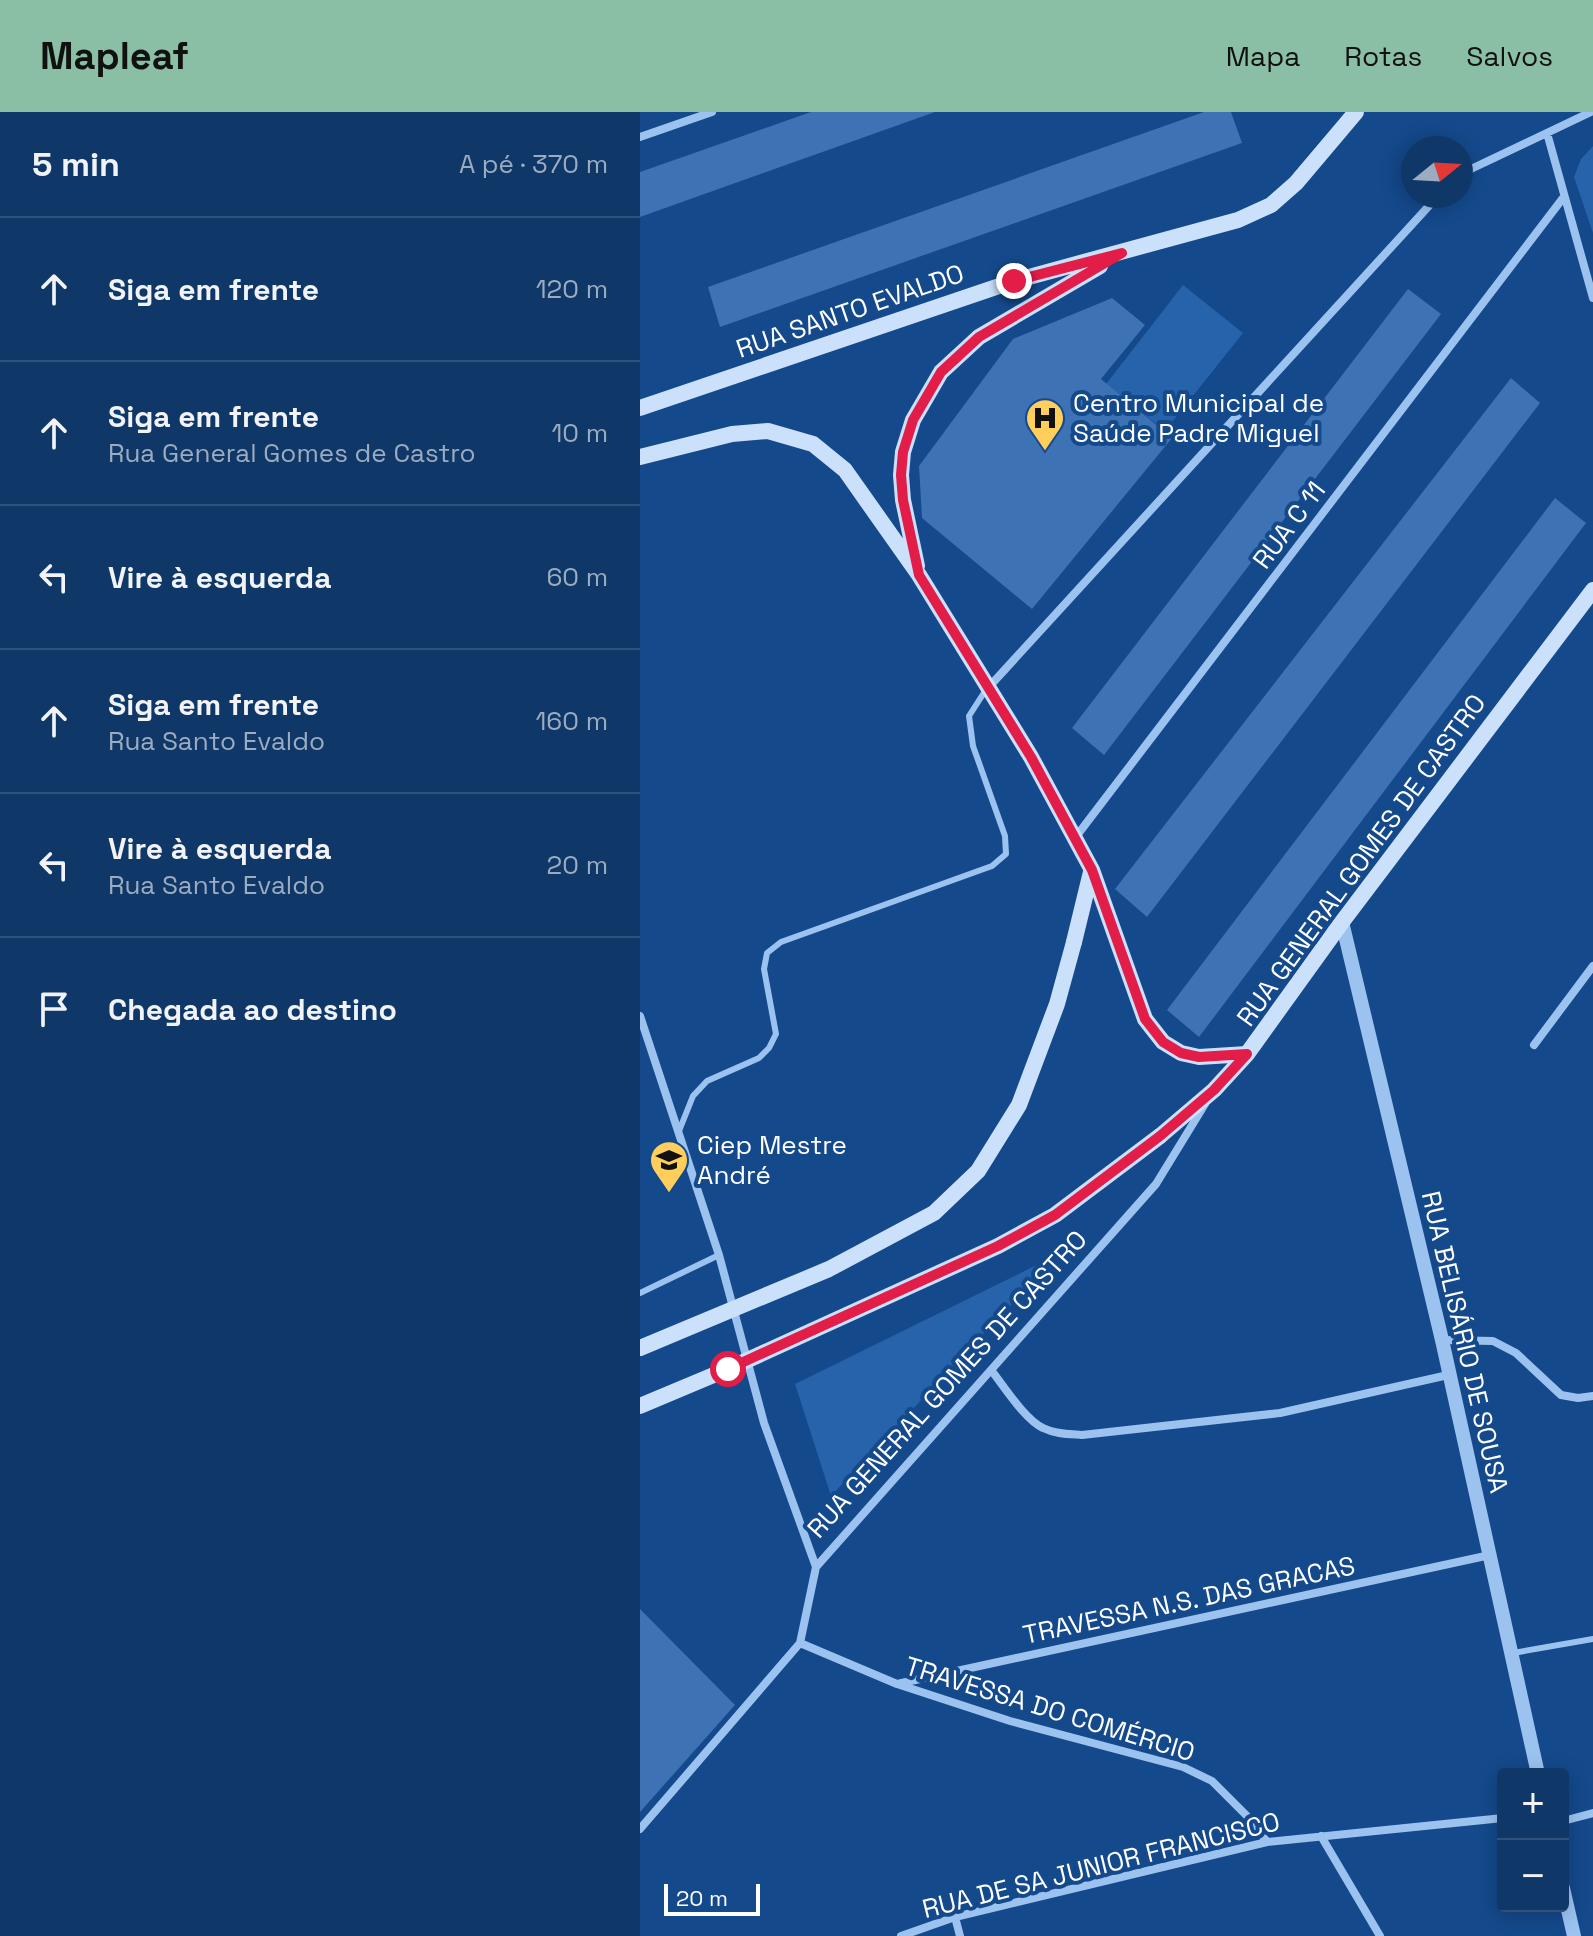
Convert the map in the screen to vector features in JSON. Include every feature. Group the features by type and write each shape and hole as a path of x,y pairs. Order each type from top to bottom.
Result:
{"main road":[{"name":"RUA SANTO EVALDO","path":"640,408 1014,281 1238,220 1271,205 1296,183 1356,112"},
{"name":"RUA SANTO EVALDO","path":"919,575 903,500 903,452 913,420 941,372 979,337 1122,253"},
{"name":"RUA SANTO EVALDO","path":"640,457 732,434 768,431 813,444 845,470 919,575 1031,757 1092,870 1145,1019 1163,1042 1181,1053 1199,1057 1247,1054"},
{"name":"RUA GENERAL GOMES DE CASTRO","path":"1214,1090 1247,1054 1342,922 1593,590"},
{"path":"640,1348 829,1269 934,1213 978,1171 1019,1105 1057,1004 1092,870"},
{"path":"640,1406 998,1246 1055,1215 1160,1136 1214,1090"}],"street":[{"path":"640,137 712,112"},
{"path":"1473,168 1591,112"},
{"path":"1547,133 1593,298"},
{"name":"RUA C 11","path":"1075,838 1563,198"},
{"path":"987,688 1427,208"},
{"name":"RUA BELISÁRIO DE SOUSA","path":"1342,922 1442,1340 1537,1768"},
{"path":"1534,1045 1593,966"},
{"path":"640,1016 719,1255 764,1423 816,1567"},
{"name":"RUA GENERAL GOMES DE CASTRO","path":"640,1829 800,1643 816,1567 1156,1184 1214,1090"},
{"path":"1442,1340 1493,1341 1516,1353 1561,1395 1578,1398 1593,1396"},
{"path":"991,1370 1041,1428 1082,1435 1280,1413 1448,1375"},
{"name":"TRAVESSA N.S. DAS GRACAS","path":"897,1684 1490,1555"},
{"name":"TRAVESSA DO COMÉRCIO","path":"800,1643 897,1684 1010,1721 1183,1767 1212,1781 1247,1816 1267,1842"},
{"path":"1569,1819 1593,1813"},
{"name":"RUA DE SA JUNIOR FRANCISCO","path":"901,1936 955,1917 1267,1842 1497,1819"},
{"path":"1321,1836 1380,1936"},
{"path":"1568,1912 1574,1936"},
{"path":"955,1917 960,1936"}],"lane":[{"path":"678,1132 693,1096 707,1081 759,1058 776,1034 764,969 767,953 781,942 992,866 1006,854 1005,836 973,746 969,716 987,688"},
{"path":"640,1293 719,1255"},
{"path":"1509,1653 1593,1639"}],"shaded area":[{"path":"1593,146 1593,233 1574,177 1581,159"},
{"path":"1183,285 1243,333 1165,431 1106,384"},
{"path":"1059,1254 831,1496 795,1384"}],"building":[{"path":"811,112 935,112 640,217 640,172"},
{"path":"1204,112 1231,112 1242,143 720,327 708,287"},
{"path":"1408,289 1441,314 1104,755 1072,728"},
{"name":"Centro Municipal de Saúde Padre Miguel","path":"1112,298 1145,325 1101,379 1172,438 1032,609 922,518 919,466 1013,339"},
{"path":"1511,378 1540,403 1147,917 1115,889"},
{"path":"1555,498 1586,523 1199,1037 1167,1010"},
{"path":"640,1609 735,1705 640,1812"}],"place":[{"name":"Centro Municipal de Saúde Padre Miguel","path":"1045,452"},
{"name":"Ciep Mestre André","path":"669,1194"}],"route":[{"path":"728,1369 998,1246 1055,1215 1160,1136 1214,1090 1247,1054 1199,1057 1181,1053 1163,1042 1145,1019 1092,870 1031,757 919,575 903,500 903,452 913,420 941,372 979,337 1122,253 1014,281"}]}
